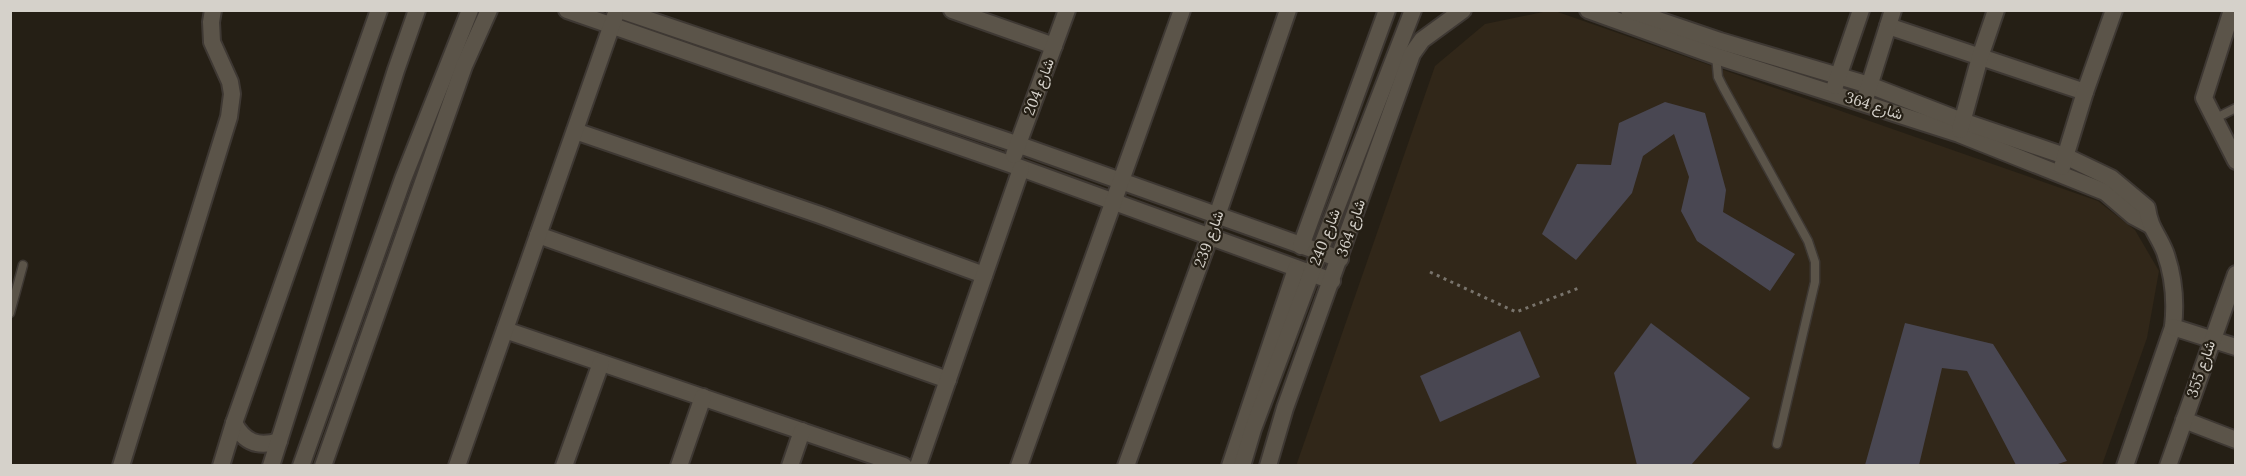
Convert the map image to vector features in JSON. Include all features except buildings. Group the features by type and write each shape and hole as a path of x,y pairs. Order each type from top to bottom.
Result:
{"street":[{"path":"121,465 230,117 232,94 230,82 212,42 213,10"},
{"path":"221,465 379,10"},
{"path":"271,465 417,10"},
{"path":"301,465 403,179 470,10"},
{"path":"322,465 464,66 489,10"},
{"path":"567,10 1016,166 1332,281"},
{"path":"457,465 618,10 1017,145 1340,259"},
{"path":"952,10 1054,46"},
{"name":"شارع 204","path":"906,465 948,380 984,275 1016,166 1017,145 1067,10"},
{"path":"1019,465 1182,10"},
{"name":"شارع 239","path":"1126,465 1210,236 1288,10"},
{"path":"1302,246 1387,10"},
{"name":"شارع 240","path":"1242,465 1303,271 1318,253 1413,10"},
{"name":"شارع 364","path":"1268,465 1286,408 1412,54 1422,40 1463,10"},
{"name":"شارع 364","path":"1588,10 1716,56 1836,85 1869,85 2104,192 2133,216 2150,225"},
{"name":"شارع 364","path":"1629,10 1836,85 1864,103 2065,156 2111,178 2148,208 2150,225 2164,249 2173,277 2175,305 2173,327 2125,465"},
{"path":"1836,85 1861,10"},
{"path":"1961,127 1980,57 1996,10"},
{"path":"2060,173 2114,10"},
{"path":"2232,10 2204,98 2235,161"},
{"path":"1864,103 1890,18 1980,57 2085,92"},
{"path":"575,131 820,215 984,275"},
{"path":"538,235 948,380"},
{"path":"1230,465 1303,271"},
{"name":"شارع 355","path":"2168,465 2235,274"},
{"path":"2173,327 2235,346"},
{"path":"505,330 906,465"},
{"path":"564,465 601,363"},
{"path":"679,465 703,397"},
{"path":"2184,420 2235,440"},
{"path":"234,423 239,433 247,440 257,444 279,441"},
{"path":"790,465 802,431"}],"lane":[{"path":"1716,56 1718,77 1808,241 1815,262 1815,282 1777,444"},
{"path":"2213,119 2235,108"},
{"path":"10,313 23,264"}],"path":[{"path":"1430,272 1516,312 1578,288"}],"shaded area":[{"path":"1555,11 2098,201 2135,230 2159,271 2147,338 2102,465 1296,466 1435,66 1485,24"}]}
